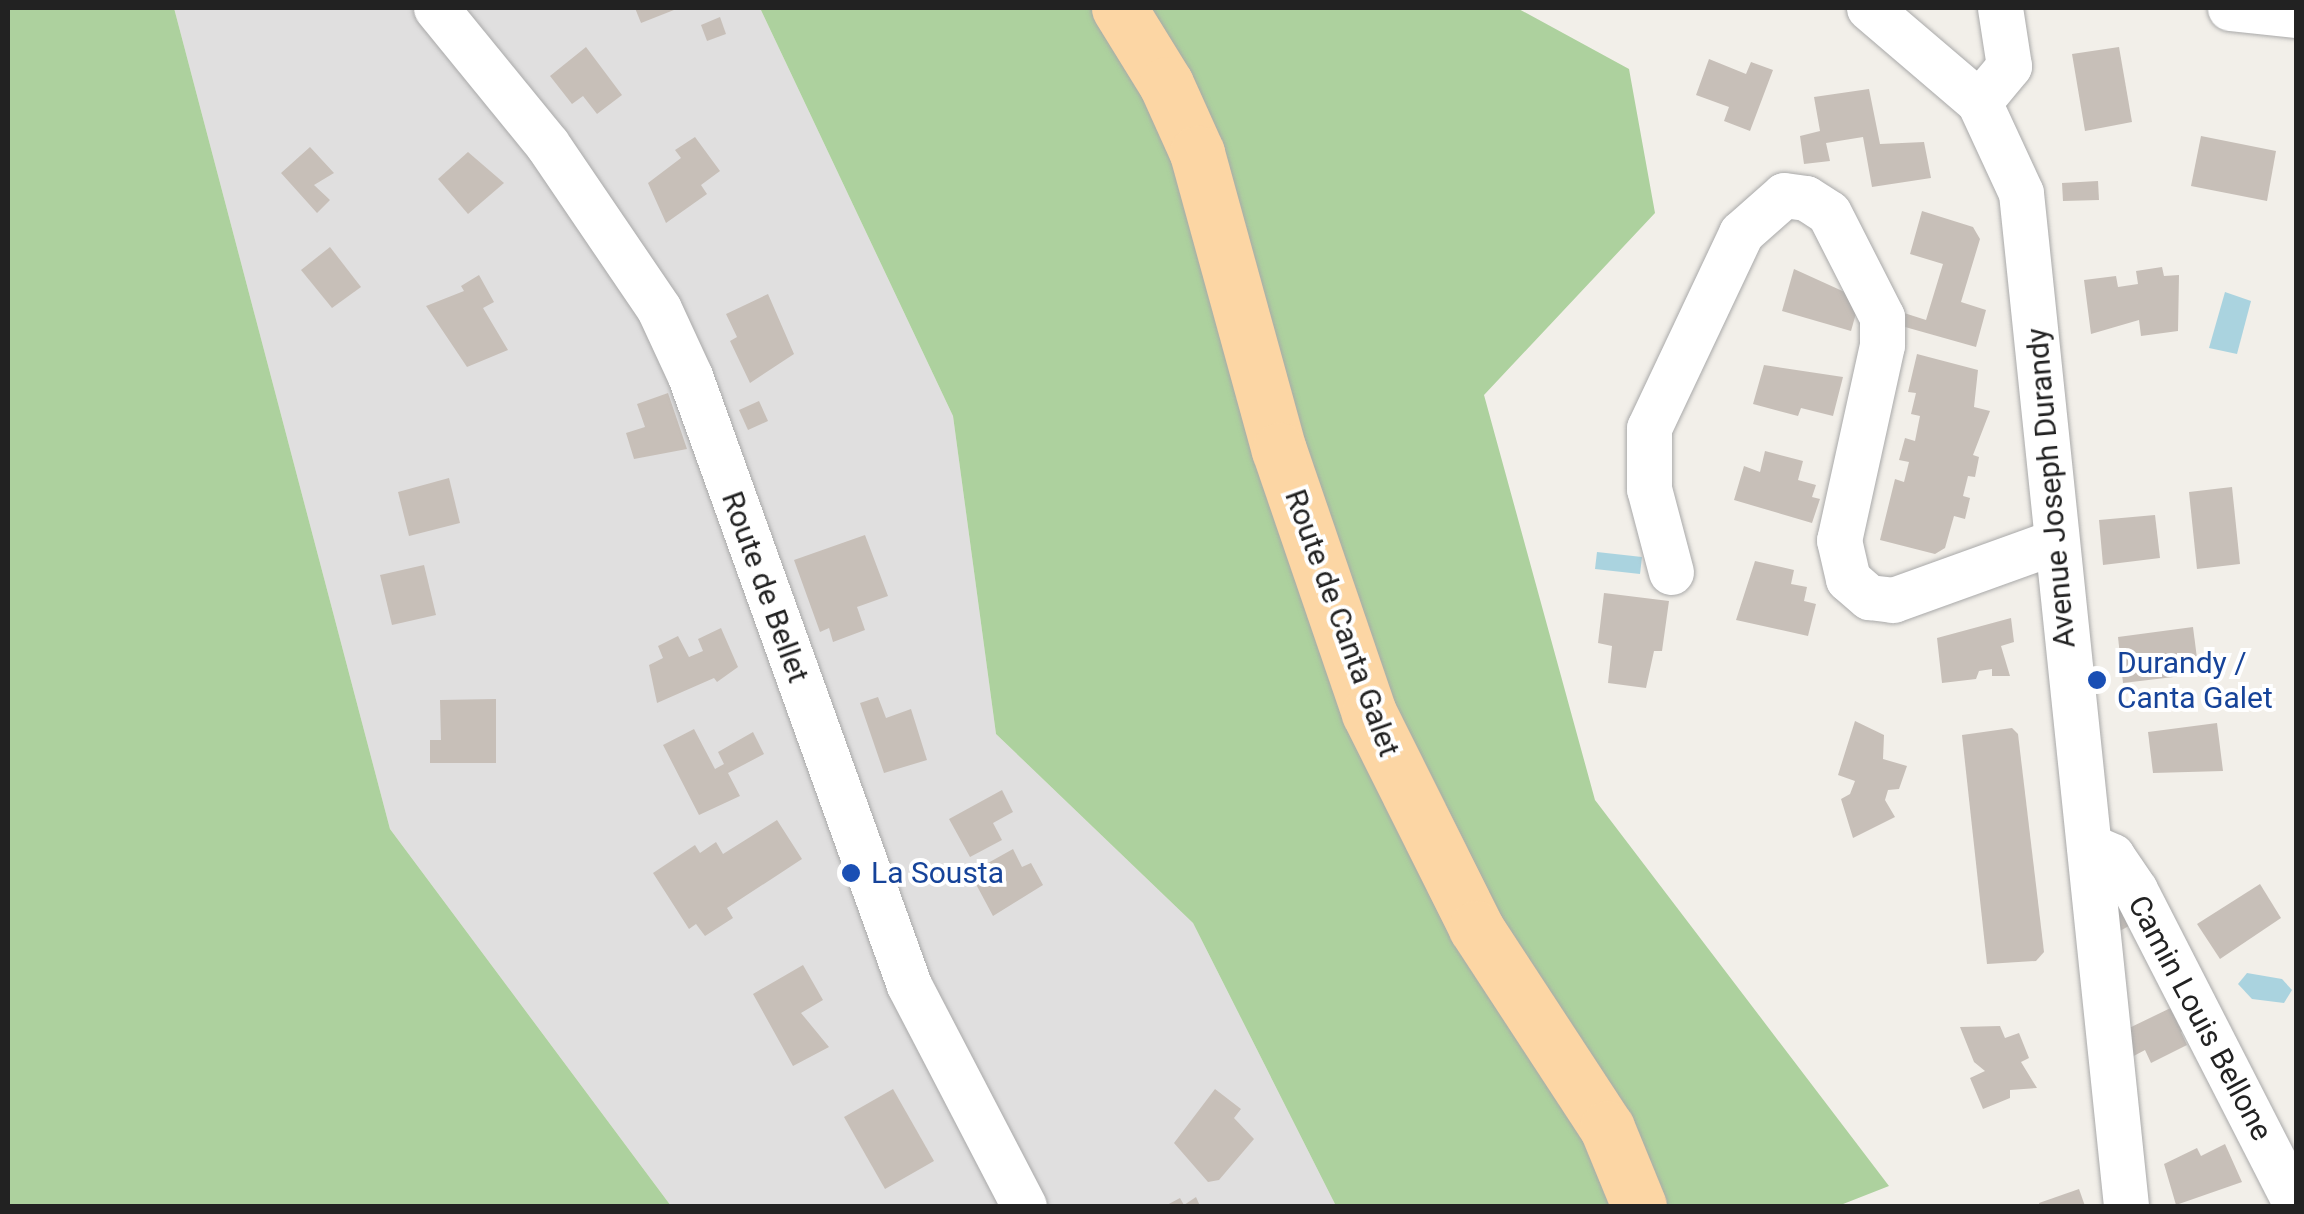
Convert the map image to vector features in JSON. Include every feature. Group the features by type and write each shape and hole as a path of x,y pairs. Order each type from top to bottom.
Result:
{"main road":[{"name":"Route de Canta Galet","path":"1119,8 1166,84 1197,153 1280,450 1369,713 1476,928 1608,1128 1639,1206"}],"street":[{"name":"Route de Bellet","path":"436,8 546,144 659,309 690,376 909,986 1024,1206"},
{"name":"Avenue Joseph Durandy","path":"1870,8 1979,102 2006,151 2029,235 2054,542 2126,1206"},
{"path":"1979,102 2008,66 2000,8"},
{"path":"2230,8 2296,15"},
{"path":"1671,572 1648,489 1649,428 1741,233 1762,208 1784,195 1806,198 1828,213 1882,317 1882,345 1840,540 1848,579 1869,597 1893,600 2054,542"},
{"name":"Camin Louis Bellone","path":"2089,846 2112,856 2134,890 2296,1204"}],"shaded area":[{"path":"174,8 760,8 953,416 996,734 1193,923 1336,1206 671,1206 390,829"}],"green space":[{"path":"8,8 174,8 390,829 671,1206 8,1206"},
{"path":"760,8 1517,8 1629,69 1655,213 1484,395 1595,800 1889,1186 1838,1206 1336,1206 1193,923 996,734 953,416"}],"water":[{"path":"2225,292 2251,301 2237,354 2209,348"},
{"path":"1597,552 1642,557 1640,574 1595,569"},
{"path":"2247,973 2282,979 2292,990 2284,1003 2252,999 2238,984"}],"building":[{"path":"635,8 679,8 641,23"},
{"path":"720,17 726,34 707,41 701,25"},
{"path":"586,47 622,95 597,114 583,96 572,104 550,76"},
{"path":"2119,47 2132,122 2085,131 2072,54"},
{"path":"1709,59 1746,74 1751,62 1773,70 1750,131 1724,121 1729,107 1696,95"},
{"path":"1869,89 1880,144 1924,142 1931,178 1872,187 1863,137 1826,143 1830,161 1804,164 1800,136 1820,131 1814,97"},
{"path":"2201,136 2276,151 2267,201 2191,186"},
{"path":"695,137 720,171 701,185 707,194 666,223 648,183 681,158 675,150"},
{"path":"310,147 334,173 314,185 330,200 317,213 281,173"},
{"path":"468,152 504,183 468,214 438,179"},
{"path":"2098,181 2099,200 2063,201 2062,183"},
{"path":"1922,211 1973,227 1980,239 1961,302 1986,310 1976,347 1898,325 1901,312 1926,320 1943,264 1910,254"},
{"path":"330,247 361,287 332,308 301,270"},
{"path":"2162,267 2164,276 2179,275 2178,331 2141,336 2139,320 2091,334 2084,280 2116,276 2118,287 2138,284 2136,271"},
{"path":"1794,269 1860,299 1851,331 1782,311"},
{"path":"479,275 494,302 483,308 508,350 467,367 426,306 464,291 461,286"},
{"path":"768,294 794,354 750,383 730,341 737,337 726,314"},
{"path":"1917,354 1978,370 1974,407 1990,411 1973,455 1979,457 1975,477 1968,476 1963,496 1970,498 1965,519 1954,516 1945,548 1935,554 1880,540 1895,479 1904,482 1909,462 1899,460 1905,438 1915,441 1920,416 1911,414 1916,393 1908,392"},
{"path":"1764,365 1843,377 1833,416 1801,408 1798,416 1753,404"},
{"path":"668,393 687,449 634,459 626,433 645,427 637,404"},
{"path":"759,401 768,421 748,430 739,410"},
{"path":"1765,451 1803,461 1798,480 1816,485 1812,497 1820,499 1812,523 1734,500 1744,466 1760,472"},
{"path":"449,478 460,523 409,536 398,492"},
{"path":"2232,487 2240,564 2197,569 2189,492"},
{"path":"2155,515 2160,558 2103,565 2099,520"},
{"path":"865,535 888,596 857,607 865,630 833,642 829,628 820,632 794,560"},
{"path":"1755,561 1794,570 1791,584 1807,587 1804,601 1816,604 1808,636 1736,620"},
{"path":"424,565 436,615 392,625 380,575"},
{"path":"1604,593 1669,601 1662,651 1654,651 1646,688 1608,683 1612,646 1598,643"},
{"path":"2011,618 2014,642 2001,646 2010,676 1992,676 1992,669 1979,671 1976,679 1942,683 1937,638"},
{"path":"2193,627 2199,674 2123,683 2118,637"},
{"path":"721,628 738,667 717,682 714,678 657,703 649,665 663,658 658,646 678,636 689,657 703,651 698,639"},
{"path":"878,697 886,718 911,709 927,760 884,773 860,703"},
{"path":"496,699 496,763 430,763 430,740 441,740 440,700"},
{"path":"1855,721 1884,735 1883,759 1907,766 1899,789 1888,790 1885,800 1895,817 1853,838 1841,799 1850,794 1855,781 1838,775"},
{"path":"2217,723 2223,771 2153,773 2148,732"},
{"path":"2012,728 2018,734 2044,952 2036,961 1987,964 1962,735"},
{"path":"694,729 715,769 724,764 718,752 753,732 764,754 728,773 740,796 699,815 663,745"},
{"path":"1002,790 1013,812 993,823 1002,840 970,857 949,819"},
{"path":"777,820 802,859 727,908 733,918 705,936 696,924 689,929 653,873 695,845 700,853 716,842 723,854"},
{"path":"1013,849 1022,867 1031,863 1043,885 993,916 970,873"},
{"path":"2260,884 2281,918 2220,959 2197,924"},
{"path":"2111,901 2140,920 2114,934"},
{"path":"803,965 823,1000 801,1013 829,1047 793,1066 753,994"},
{"path":"2183,1002 2196,1024 2181,1032 2187,1045 2151,1063 2145,1050 2128,1059 2125,1030"},
{"path":"2000,1026 2005,1038 2019,1033 2029,1058 2021,1062 2037,1088 2010,1090 2010,1098 1983,1109 1970,1078 1985,1071 1974,1062 1960,1027"},
{"path":"893,1089 934,1161 885,1189 844,1117"},
{"path":"1215,1089 1241,1109 1234,1118 1254,1139 1219,1180 1208,1182 1174,1143"},
{"path":"2225,1144 2242,1182 2176,1205 2164,1164 2197,1148 2201,1156"},
{"path":"2079,1189 2085,1206 2040,1206 2039,1203"},
{"path":"1196,1197 1200,1206 1165,1206 1180,1198 1184,1205"}],"place":[{"name":"Durandy / Canta Galet","path":"2097,680"},
{"name":"La Sousta","path":"851,873"}]}
